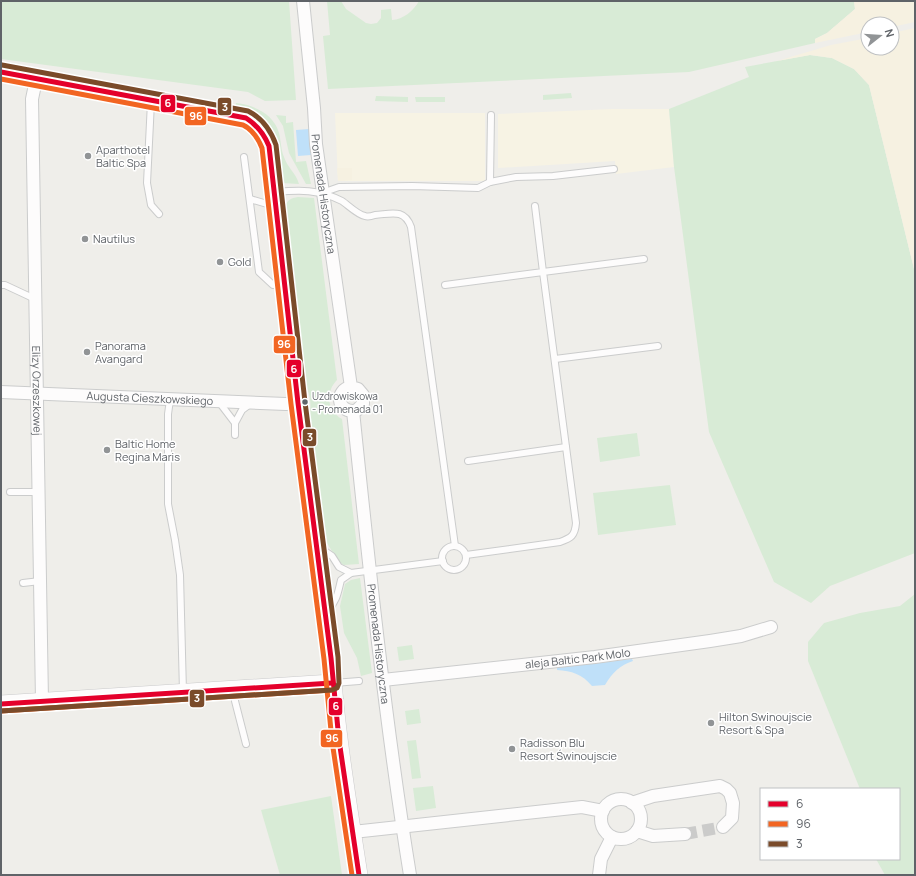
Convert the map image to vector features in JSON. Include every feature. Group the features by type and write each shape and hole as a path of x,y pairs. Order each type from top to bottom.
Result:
{"street":[{"name":"Promenada Historyczna","path":"303,1 322,193 351,387"},
{"path":"1,72 36,80 246,118 264,134 269,146 298,403 325,613 332,683 359,875"},
{"name":"Elizy Orzeszkowej","path":"36,80 32,98 42,701"},
{"path":"351,387 358,389 363,396 363,404 357,410 353,411 346,410 340,404 340,396 344,389 351,387"},
{"name":"Augusta Cieszkowskiego","path":"1,392 219,402 298,403"},
{"name":"Promenada Historyczna","path":"353,411 369,571 382,680 410,875"},
{"name":"aleja Baltic Park Molo","path":"382,680 595,657 741,636 771,627"},
{"path":"1,704 332,683"},
{"path":"632,803 653,796 720,786 730,793 733,803 732,818 723,826"},
{"path":"614,800 622,800 632,803 637,808 640,819 637,831 623,839 612,837 603,828 601,822 605,806 614,800"},
{"path":"353,832 582,806 603,811"},
{"path":"637,831 653,836 685,834"},
{"path":"599,875 601,859 612,837"}],"lane":[{"path":"151,101 147,184 151,205 159,214"},
{"path":"490,182 491,115"},
{"path":"244,157 259,272 273,285 285,285"},
{"path":"322,193 339,187 412,186 478,188 490,182 516,178 553,176 614,169"},
{"path":"250,199 275,199 303,190 322,193 342,201 365,216 397,213 403,215 409,220 455,546"},
{"path":"466,555 560,542 570,538 575,531 576,523 535,206"},
{"path":"445,285 644,259"},
{"path":"1,285 5,285 35,299"},
{"path":"555,359 658,346"},
{"path":"170,400 168,414 168,504 180,575 183,692"},
{"path":"219,402 235,423"},
{"path":"235,435 235,423 242,410 251,403"},
{"path":"468,461 566,448"},
{"path":"10,492 38,492"},
{"path":"316,546 332,556 339,567 351,573"},
{"path":"451,546 455,546 462,549 466,555 464,564 458,569 449,568 442,558 445,551 451,546"},
{"path":"325,613 333,605 337,598 341,580 351,573 443,561"},
{"path":"180,575 187,574"},
{"path":"23,583 40,581"},
{"path":"332,683 359,681"},
{"path":"234,689 235,701 246,744"}],"shaded area":[{"path":"612,109 669,109 674,167 616,174 615,161 498,168 498,114"},
{"path":"335,113 485,113 485,181 338,181"}],"green space":[{"path":"1,1 289,1 296,100 265,101 248,92 1,59"},
{"path":"327,1 341,1 346,9 366,23 371,24 377,23 381,18 381,10 391,9 392,20 396,20 408,14 419,1 854,1 855,9 827,33 815,39 815,43 689,72 328,89 323,36 330,35"},
{"path":"810,55 832,58 854,69 869,85 915,273 915,553 830,586 811,603 774,582 709,432 674,167 669,109 749,77 745,67"},
{"path":"571,93 572,98 543,100 543,95"},
{"path":"376,96 408,97 408,102 375,101"},
{"path":"415,97 445,97 445,102 416,102"},
{"path":"236,103 256,108 273,121 279,133 285,161 299,184 281,183 277,146 271,129 266,121 259,116 235,107"},
{"path":"276,115 286,116 286,123 293,122 296,162 306,161 311,184 306,184 289,153 283,126"},
{"path":"298,197 314,198 337,380 331,390 329,401 333,411 342,419 359,564 344,565 339,562 323,537 309,421 310,398 305,385 285,207 290,200"},
{"path":"637,433 640,456 600,462 597,438"},
{"path":"670,485 676,525 598,535 593,493"},
{"path":"360,578 372,673 361,676 357,658 344,633 340,606 345,584 351,580"},
{"path":"915,594 915,875 885,875 877,860 900,860 900,788 860,788 808,661 808,642 824,623 860,613 900,606"},
{"path":"412,645 414,659 399,661 397,647"},
{"path":"419,709 421,723 407,725 405,711"},
{"path":"416,740 421,778 412,779 407,741"},
{"path":"433,786 436,808 416,811 413,788"},
{"path":"331,796 342,875 280,875 261,810"}],"sand":[{"path":"854,1 915,1 915,22 900,25 900,16 860,16 860,34 815,43 815,39 827,33 855,9"},
{"path":"915,28 915,273 869,85 854,69 832,58 810,55 777,61 831,45 860,40 860,56 900,56 900,31"},
{"path":"337,168 352,168 352,180 338,181"}],"water":[{"path":"309,129 311,155 298,156 296,130"},
{"path":"632,659 633,661 617,670 605,685 592,686 576,674 557,670 557,668"}],"tunnel":[{"path":"685,834 723,827"}],"transit line":[{"name":"3","path":"1,711 332,690 337,688 339,683 338,657 305,402 276,145 271,135 262,121 248,111 2,65"},
{"name":"6","path":"1,72 246,118 260,130 269,146 298,403 331,658 339,740 359,875"},
{"name":"96","path":"1,79 243,125 247,127 257,138 262,148 291,404 324,659 332,741 352,875"},
{"name":"6","path":"1,704 332,683"},
{"name":"96","path":"1,711 332,690"}],"place":[{"name":"Aparthotel Baltic Spa","path":"88,156"},
{"name":"Nautilus","path":"85,239"},
{"name":"Gold","path":"220,262"},
{"name":"Panorama Avangard","path":"87,352"},
{"name":"Uzdrowiskowa - Promenada 01","path":"305,402"},
{"name":"Baltic Home Regina Maris","path":"107,450"},
{"name":"Hilton Swinoujscie Resort & Spa","path":"711,723"},
{"name":"Radisson Blu Resort Świnoujscie","path":"512,749"}]}
